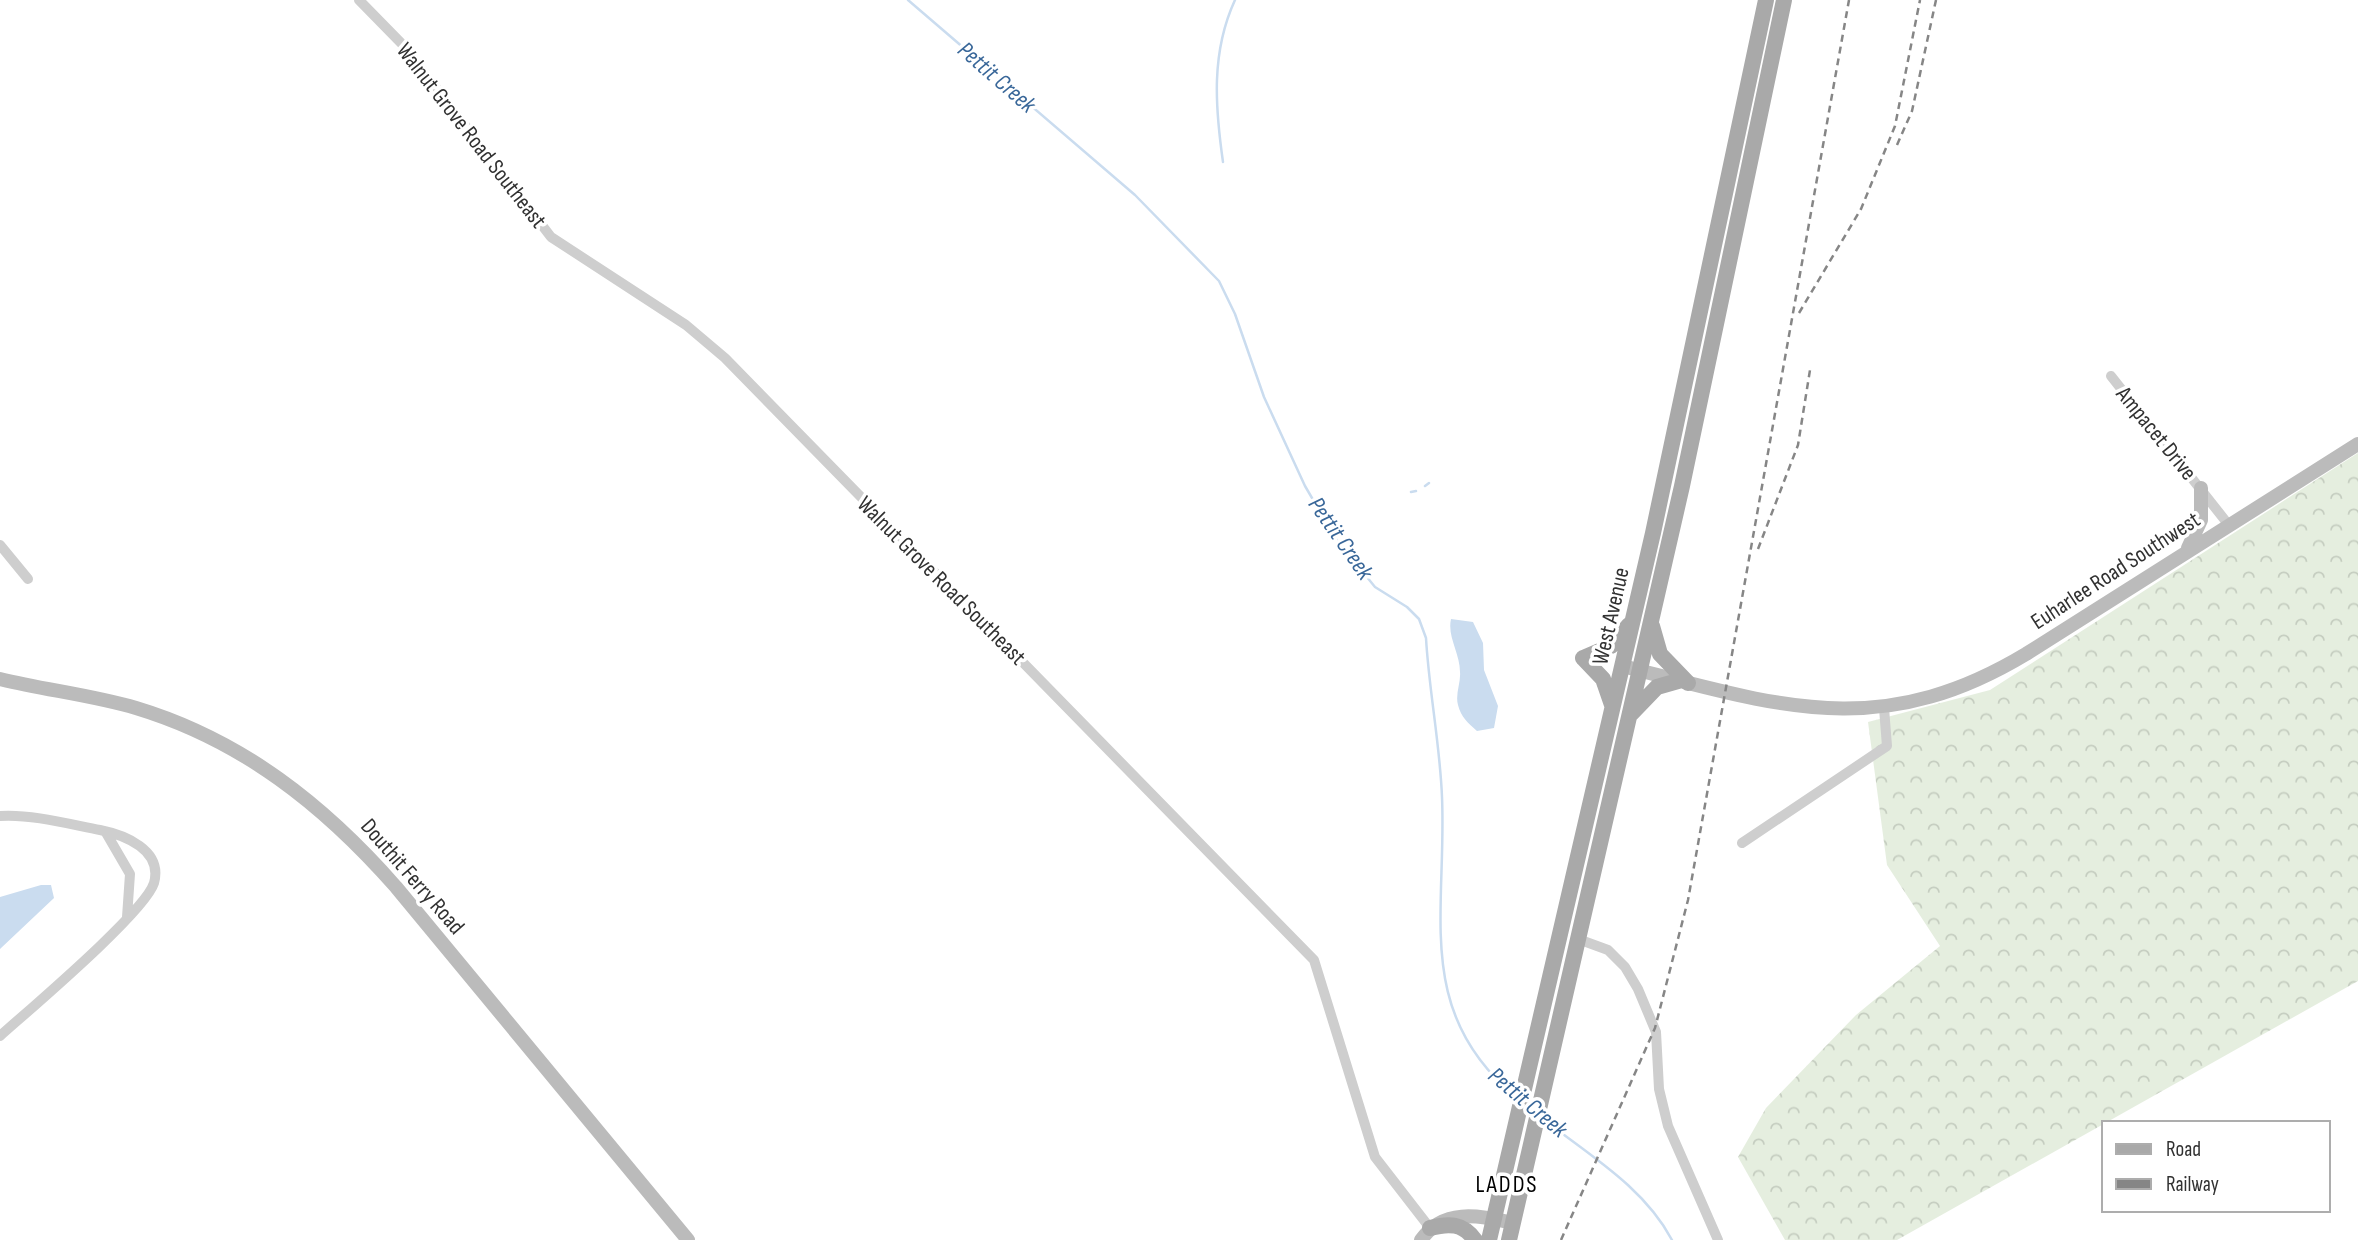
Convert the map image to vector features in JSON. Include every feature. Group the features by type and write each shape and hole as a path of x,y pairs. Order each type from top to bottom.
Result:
{"main road":[{"name":"West Avenue","path":"1489,1240 1633,617 1766,0"},
{"name":"West Avenue","path":"1509,1240 1651,622 1784,0"},
{"path":"1612,708 1603,679 1583,658 1611,646 1633,617"},
{"path":"1630,716 1657,687 1683,682 1660,654 1651,622"},
{"path":"1426,1234 1455,1225 1468,1231 1475,1240"}],"street":[{"name":"Walnut Grove Road Southeast","path":"359,0 404,46 551,237 686,325 725,358 1314,960 1375,1157 1426,1234"},
{"name":"Ampacet Drive","path":"2111,376 2228,524"},
{"name":"Euharlee Road Southwest","path":"1622,666 1794,707 1839,711 1884,708 1940,695 1996,671 2358,444"},
{"path":"2185,552 2201,520 2201,488"},
{"path":"0,545 29,579"},
{"name":"Douthit Ferry Road","path":"2,680 134,707 174,721 257,762 313,803 356,843 396,887 688,1240"},
{"path":"1742,843 1887,746 1884,708"},
{"path":"0,816 121,834 146,850 154,867 155,880 150,893 126,920 0,1037"},
{"path":"106,831 130,874 126,920"},
{"path":"1578,939 1608,950 1625,967 1638,989 1656,1032 1659,1088 1668,1126 1718,1240"},
{"path":"1426,1234 1464,1215 1513,1223"}],"green space":[{"path":"2358,453 2358,981 2109,1121 2102,1121 2102,1125 1897,1240 1785,1240 1738,1157 1766,1108 1856,1015 1940,946 1887,865 1868,722 1990,690"}],"water":[{"path":"1451,619 1473,622 1483,643 1484,670 1498,706 1494,728 1477,731 1465,720 1459,709 1457,697 1460,676"},
{"path":"41,885 51,885 54,898 0,949 0,897"}],"waterway":[{"name":"Pettit Creek","path":"908,0 1135,195 1219,281 1235,314 1264,397 1305,486 1336,539 1375,587 1407,607 1419,619 1426,638 1441,777 1440,920 1442,958 1449,995 1462,1030 1483,1064 1516,1097"},
{"path":"1223,162 1217,80 1222,39 1235,0"},
{"path":"1425,486 1429,483"},
{"path":"1411,492 1416,491"},
{"name":"Pettit Creek","path":"1543,1119 1631,1188 1660,1221 1672,1240"}],"railway":[{"path":"1561,1240 1655,1028 1688,900 1849,0"},
{"path":"1799,313 1861,209 1895,126 1920,0"},
{"path":"1897,145 1912,111 1936,0"},
{"path":"1758,549 1798,445 1810,370"}],"district":[{"name":"LADDS","path":"1507,1184"}]}
